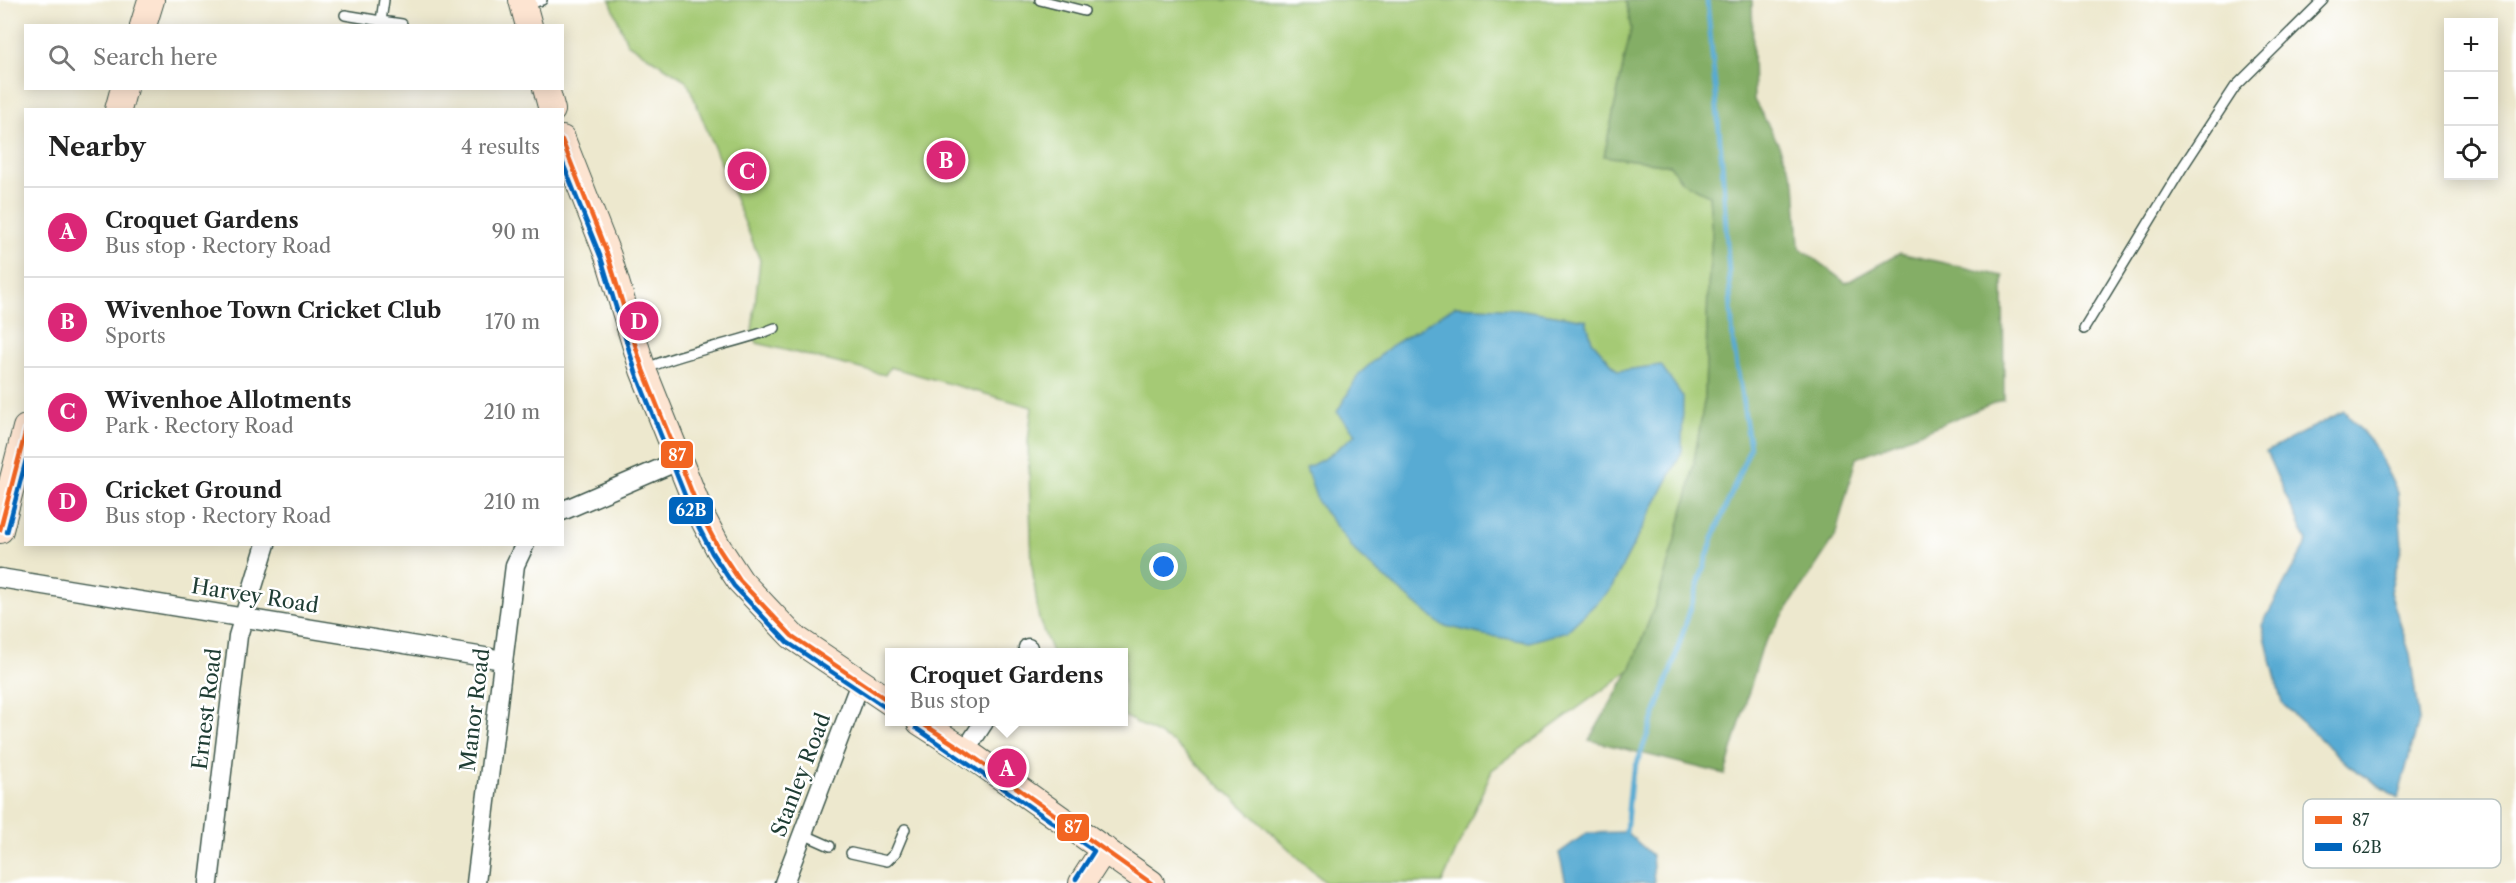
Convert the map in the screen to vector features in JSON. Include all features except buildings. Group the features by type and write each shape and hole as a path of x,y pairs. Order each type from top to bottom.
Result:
{"street":[{"path":"144,24 152,0"},
{"path":"119,108 123,90"},
{"path":"547,90 551,108"},
{"path":"564,144 608,256 643,370 701,515 740,581 792,636 885,699"},
{"path":"0,530 4,492 24,434"},
{"path":"564,510 678,461"},
{"name":"Ernest Road","path":"209,883 238,636 265,546"},
{"name":"Manor Road","path":"476,883 515,566 524,546"},
{"name":"Harvey Road","path":"0,578 503,660"},
{"name":"Stanley Road","path":"784,883 860,683"},
{"path":"926,726 1151,883"},
{"path":"965,751 981,726"},
{"path":"1082,883 1104,849"}],"lane":[{"path":"381,21 384,0"},
{"path":"1040,0 1084,11"},
{"path":"2084,329 2182,168 2235,87 2324,0"},
{"path":"345,15 402,24"},
{"path":"643,370 671,357 754,336 775,328"},
{"path":"851,853 887,861 896,853 905,829"},
{"path":"803,834 830,846"}],"green space":[{"path":"610,0 1626,0 1631,29 1604,156 1670,165 1682,182 1709,195 1712,234 1705,396 1689,491 1659,595 1630,670 1492,770 1442,883 1326,883 1174,743 1128,718 1128,648 1050,648 1039,620 1032,566 1028,441 1032,407 890,367 885,375 757,343 752,332 760,260 687,81 627,43","holes":["1455,306 1517,309 1585,320 1592,341 1618,371 1661,365 1682,452 1610,590 1441,625 1336,524 1318,503 1327,457 1356,434"]},
{"path":"1626,0 1752,0 1754,100 1777,141 1795,182 1799,247 1846,283 1900,253 2003,276 2004,399 1856,458 1835,537 1762,647 1725,774 1589,740 1630,670 1659,595 1689,491 1705,396 1712,234 1709,195 1682,182 1670,165 1604,156 1631,29"}],"water":[{"path":"1455,306 1517,309 1586,320 1592,341 1618,371 1661,365 1683,397 1682,452 1610,590 1567,631 1529,642 1441,625 1358,555 1318,503 1306,468 1327,457 1356,434 1337,412 1359,374 1391,346"},
{"path":"2344,411 2373,444 2398,493 2402,546 2390,592 2410,654 2419,720 2398,798 2348,765 2282,703 2262,625 2307,542 2266,452"},
{"path":"1626,832 1652,855 1654,883 1566,883 1559,853 1587,833"}],"waterway":[{"path":"1626,832 1631,780 1671,670 1713,538 1750,448 1733,341 1722,162 1707,0"}],"transit line":[{"name":"87","path":"564,145 608,256 643,370 701,515 719,549 740,581 792,636 885,699"},
{"name":"62B","path":"564,166 601,258 636,373 694,518 712,553 734,586 787,642 885,707"},
{"name":"87","path":"0,530 24,438"},
{"name":"62B","path":"7,532 24,468"},
{"name":"87","path":"926,726 1151,883"},
{"name":"62B","path":"916,728 1094,851 1076,879"}],"place":[{"name":"Wivenhoe Town Cricket Club","path":"946,160"},
{"name":"Wivenhoe Allotments","path":"747,171"},
{"name":"Cricket Ground","path":"639,321"},
{"name":"Croquet Gardens","path":"1007,768"}]}
